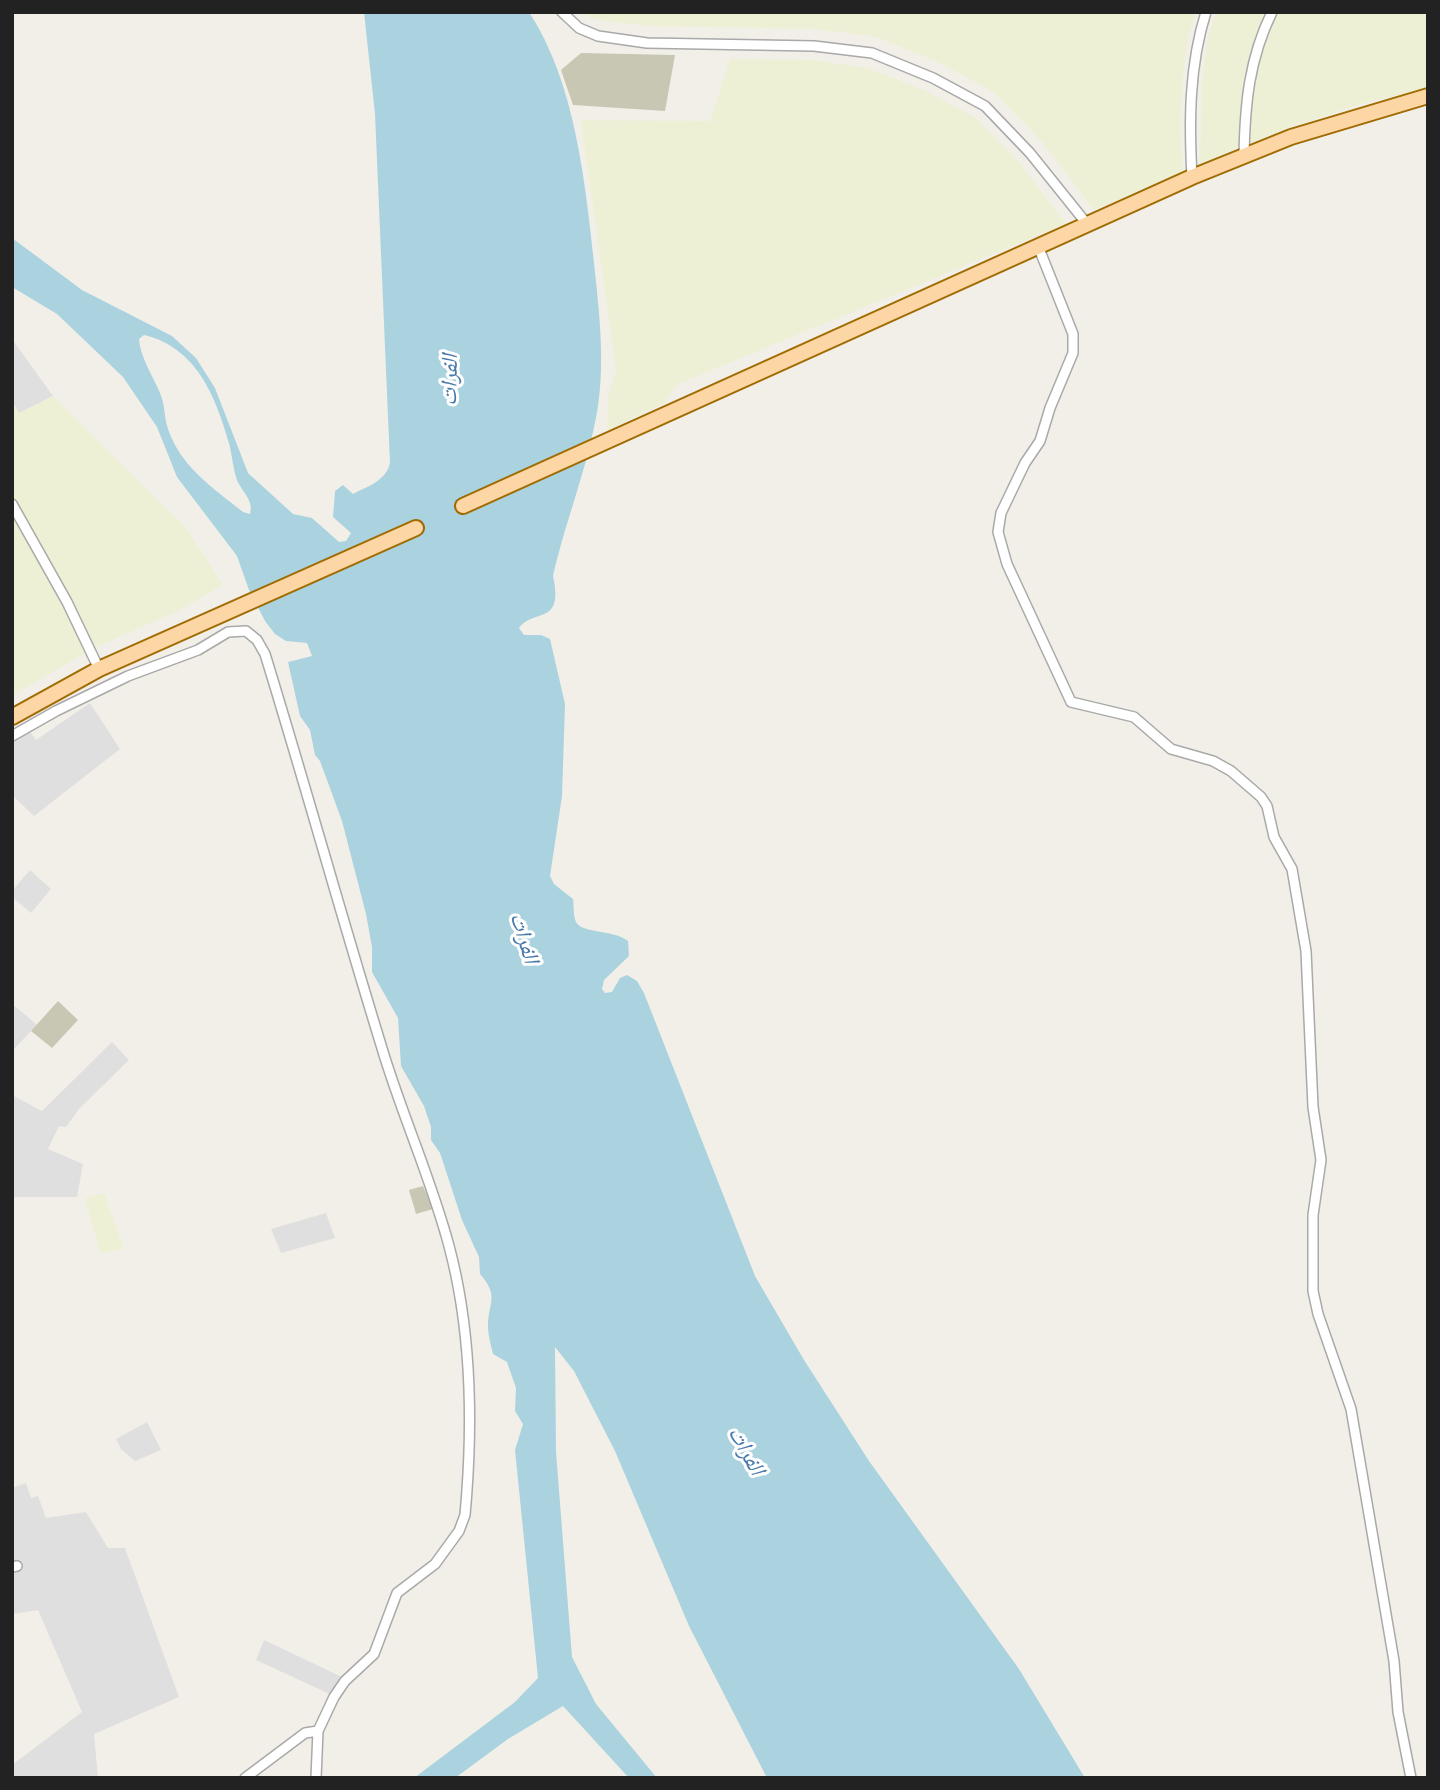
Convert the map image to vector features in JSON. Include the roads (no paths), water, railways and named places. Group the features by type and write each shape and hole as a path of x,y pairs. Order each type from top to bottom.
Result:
{"main road":[{"path":"463,506 1192,177 1244,155 1350,117 1428,96"},
{"path":"12,717 99,669 416,528"}],"street":[{"path":"562,12 579,28 597,36 647,43 814,46 872,53 933,78 985,106 1030,153 1087,224"},
{"path":"1192,177 1192,79 1198,35 1206,12"},
{"path":"1244,155 1245,99 1258,41 1272,12"},
{"path":"1038,246 1073,334 1073,353 1049,408 1040,441 1025,463 1001,513 998,532 1007,565 1071,702 1134,717 1171,749 1213,761 1231,771 1267,806 1274,837 1292,869 1306,951 1313,1107 1321,1160 1313,1216 1313,1291 1318,1314 1351,1409 1394,1661 1398,1713 1410,1778"},
{"path":"12,504 67,602 99,669"},
{"path":"12,736 83,697 144,669 198,650 228,632 239,630 252,634 265,654 382,1050 449,1245 460,1299 466,1358 469,1414 464,1515 458,1531 435,1564 397,1593 374,1654 340,1687 318,1731 316,1778"},
{"path":"246,1778 305,1733 318,1731"}],"water":[{"name":"الفرات","path":"364,12 529,12 545,40 567,101 582,166 596,281 601,352 600,388 594,428 553,576 554,602 546,613 532,618 519,628 524,635 541,635 550,639 565,704 562,796 550,876 554,884 573,899 575,919 579,926 628,941 629,956 604,980 602,989 605,993 612,992 620,978 627,975 637,981 644,993 755,1276 804,1360 869,1461 1019,1669 1085,1778 767,1778 689,1626 615,1451 574,1371 555,1347 556,1452 572,1657 596,1704 657,1778 629,1778 563,1706 508,1739 455,1778 414,1778 515,1702 538,1678 515,1450 523,1424 515,1411 516,1388 507,1362 493,1354 488,1326 490,1288 480,1274 479,1257 462,1220 440,1153 431,1140 431,1127 424,1106 401,1066 398,1018 372,972 372,947 366,914 342,821 320,761 315,755 310,730 300,716 288,662 312,656 307,643 286,641 275,634 265,621 249,590 237,556 177,477 157,427 123,377 57,314 12,287 12,238 82,290 172,336 196,358 215,388 248,473 293,514 312,518 339,542 346,541 351,533 333,517 335,491 343,485 353,494 380,479 390,463 375,114","holes":["144,335 162,341 190,362 210,392 224,426 237,480 250,504 250,514 243,512 199,476 174,442 167,424 162,397 144,360 139,339"]}]}
